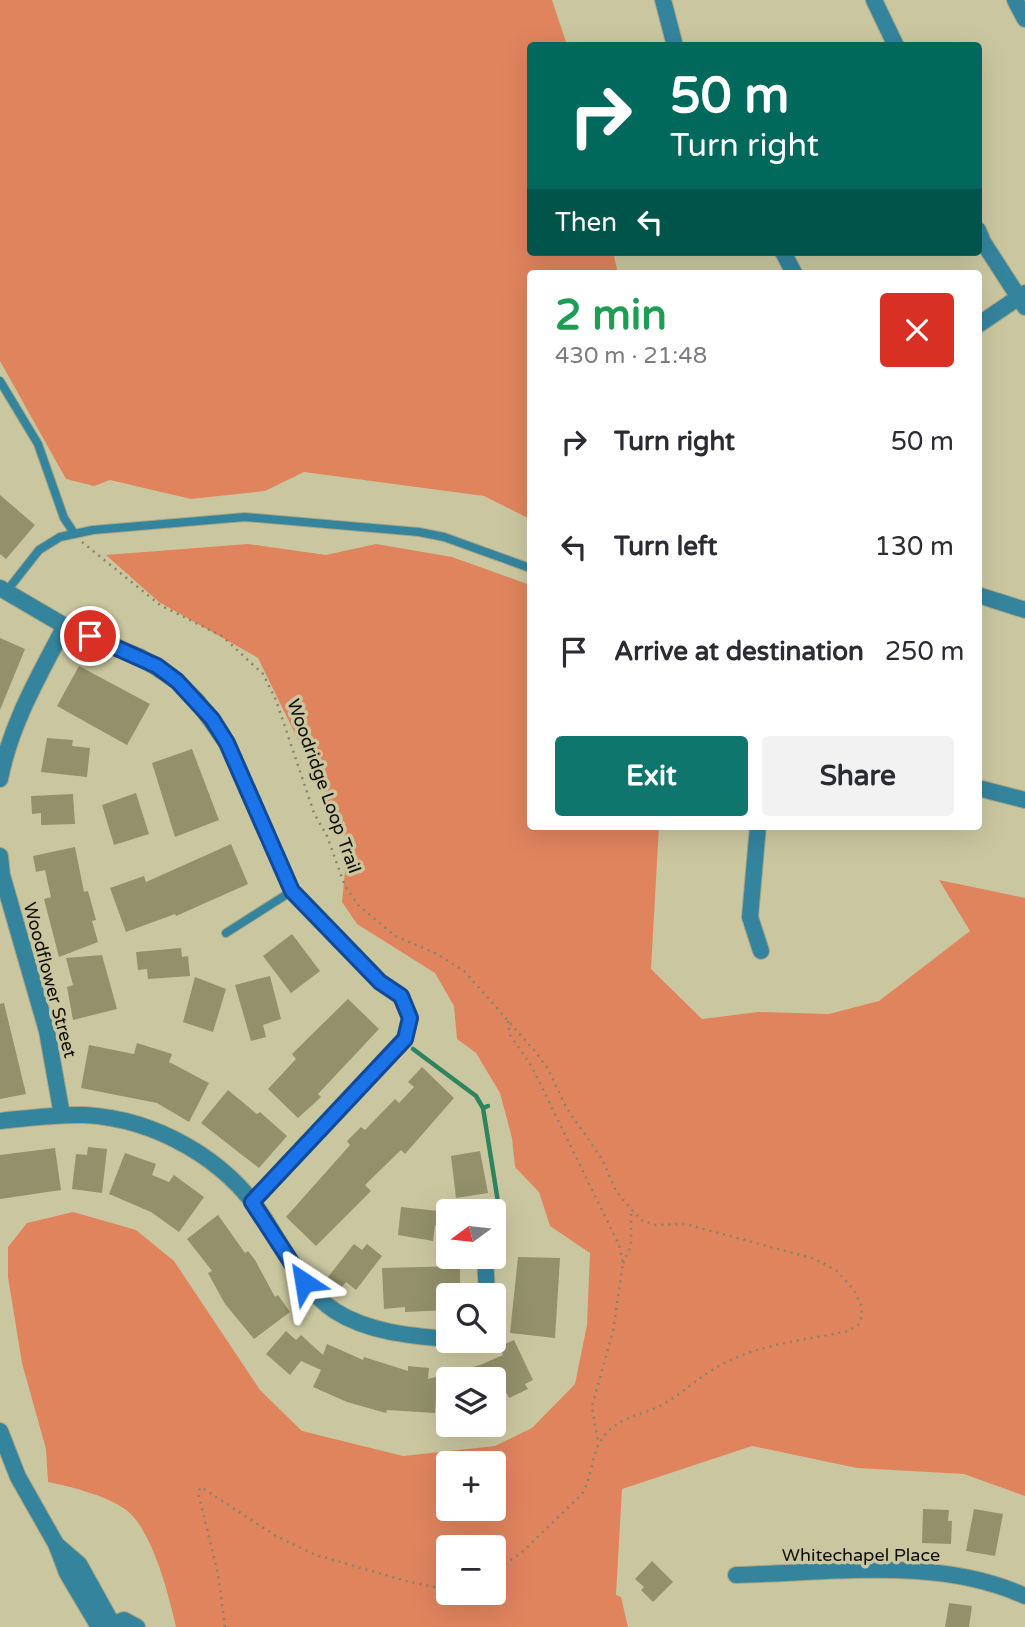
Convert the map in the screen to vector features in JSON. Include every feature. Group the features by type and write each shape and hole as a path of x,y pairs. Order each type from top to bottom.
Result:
{"street":[{"path":"663,0 674,42"},
{"path":"874,0 894,42"},
{"path":"1015,0 1025,19"},
{"path":"982,240 1023,299 982,324"},
{"path":"3,590 65,626 149,662 177,681 197,701 227,743 292,891 380,982 401,996 408,1007 409,1029 398,1048 387,1056 252,1202"},
{"path":"982,596 1025,610"},
{"path":"0,779 6,730 65,626"},
{"path":"982,789 1025,800"},
{"path":"758,830 750,917 761,951"},
{"name":"Woodflower Street","path":"0,856 2,875 47,1031 62,1115"},
{"path":"0,1121 62,1115 114,1119 166,1135 214,1164 252,1202 304,1282 335,1311 376,1329 436,1337"},
{"path":"0,1432 18,1476 107,1626 124,1620 137,1627"},
{"name":"Whitechapel Place","path":"736,1575 926,1571 965,1575 1025,1596"}],"lane":[{"path":"0,381 38,444 64,517 74,533"},
{"path":"3,590 39,550 74,533 230,518 264,518 419,531 444,537 527,567"},
{"path":"226,933 292,891"}],"path":[{"name":"Woodridge Loop Trail","path":"74,533 86,546 160,605 222,636 263,674 289,736 314,813 327,836 345,886 358,905 395,936 455,963 508,1021 548,1069 566,1107 602,1160 616,1191 643,1221 656,1225 685,1224 816,1259 836,1271 855,1290 862,1316 858,1325 848,1331 748,1353 721,1364 670,1400 624,1418 614,1425 598,1446 588,1484 581,1495 520,1554 506,1563"},
{"path":"508,1021 510,1035 532,1067 610,1223 622,1264"},
{"path":"598,1446 592,1406 613,1331 622,1264 631,1245 631,1209"},
{"path":"225,1627 218,1574 198,1492 201,1486 276,1536 316,1555 436,1587"}],"shaded area":[{"path":"0,0 552,0 566,42 527,42 527,256 614,256 617,270 527,270 527,518 484,496 304,472 265,491 191,499 110,480 94,486 66,479 0,361"},
{"path":"248,544 326,555 376,544 452,557 527,584 527,830 659,830 651,969 702,1019 758,1012 829,1014 879,1001 970,931 939,880 1025,898 1025,1496 964,1474 857,1468 752,1446 622,1489 616,1595 621,1597 628,1627 176,1627 158,1564 135,1518 125,1509 107,1500 48,1482 46,1449 22,1363 8,1277 8,1247 27,1223 73,1212 136,1230 174,1261 260,1390 302,1431 403,1456 436,1452 436,1521 506,1521 506,1451 449,1451 495,1446 532,1428 575,1384 587,1325 590,1253 550,1226 539,1192 515,1167 512,1138 500,1093 476,1053 457,1039 454,1006 435,973 357,924 342,902 348,842 258,658 159,602 106,555"}],"building":[{"path":"0,495 35,525 6,559 0,554"},
{"path":"0,638 25,649 0,710"},
{"path":"79,666 150,704 127,745 57,706"},
{"path":"47,738 73,740 72,746 90,748 87,777 41,772"},
{"path":"192,749 219,820 175,837 152,763"},
{"path":"136,793 149,834 114,845 102,805"},
{"path":"73,794 75,824 41,825 41,813 32,814 31,796"},
{"path":"231,844 248,884 176,916 175,914 126,932 110,888 144,876 146,882"},
{"path":"75,847 84,892 88,891 96,920 92,921 98,942 59,957 44,899 51,897 45,870 36,872 33,856"},
{"path":"292,934 320,971 291,993 263,956"},
{"path":"181,948 182,957 188,956 190,976 148,979 147,969 138,970 136,952"},
{"path":"102,955 117,1009 73,1020 67,987 73,985 66,958"},
{"path":"270,976 281,1019 263,1025 266,1037 251,1041 235,985"},
{"path":"195,977 226,989 213,1032 183,1022"},
{"path":"348,999 379,1029 318,1094 321,1097 298,1118 268,1089 296,1059 292,1054"},
{"path":"4,1003 26,1094 0,1099 0,1004"},
{"path":"137,1043 172,1054 169,1062 209,1083 189,1122 157,1103 81,1088 89,1045 134,1054"},
{"path":"422,1067 454,1098 405,1154 401,1150 365,1185 371,1191 316,1246 286,1217 350,1145 347,1141 361,1127 365,1130 395,1099 399,1103 414,1087 408,1082"},
{"path":"228,1090 257,1114 260,1112 287,1136 259,1168 201,1123"},
{"path":"88,1147 107,1149 102,1193 72,1189 76,1154 87,1155"},
{"path":"55,1148 61,1190 0,1199 0,1155"},
{"path":"480,1151 488,1193 456,1198 451,1156"},
{"path":"125,1153 156,1164 152,1175 169,1182 174,1175 204,1197 179,1232 151,1212 109,1194"},
{"path":"401,1207 436,1211 433,1241 398,1235"},
{"path":"218,1215 245,1253 248,1251 255,1260 275,1297 278,1295 290,1312 254,1339 225,1304 208,1273 212,1271 187,1239"},
{"path":"354,1244 362,1250 367,1244 382,1256 356,1290 346,1282 341,1288 328,1277"},
{"path":"518,1257 560,1258 555,1338 510,1333"},
{"path":"382,1268 460,1269 460,1283 436,1283 436,1311 405,1312 405,1307 384,1309"},
{"path":"286,1331 296,1340 301,1335 323,1355 327,1344 363,1360 364,1357 408,1371 408,1366 429,1368 428,1379 436,1377 435,1413 387,1410 386,1413 347,1402 313,1387 321,1370 301,1361 290,1375 266,1354"},
{"path":"514,1340 533,1380 525,1384 528,1389 509,1398 506,1392 506,1367 473,1367 503,1355 502,1353 506,1353 506,1344"},
{"path":"923,1509 949,1510 948,1521 952,1521 951,1544 922,1543"},
{"path":"974,1509 1003,1514 995,1556 966,1551"},
{"path":"652,1561 673,1582 653,1602 641,1590 644,1587 635,1579"},
{"path":"949,1603 972,1606 969,1627 945,1627"}],"waterway":[{"path":"413,1049 476,1096 483,1108 488,1106"},
{"path":"483,1108 498,1199"}],"route":[{"path":"90,636 157,666 197,701 227,743 292,891 380,982 401,996 408,1007 409,1029 398,1048 387,1056 252,1202 304,1282"}]}
